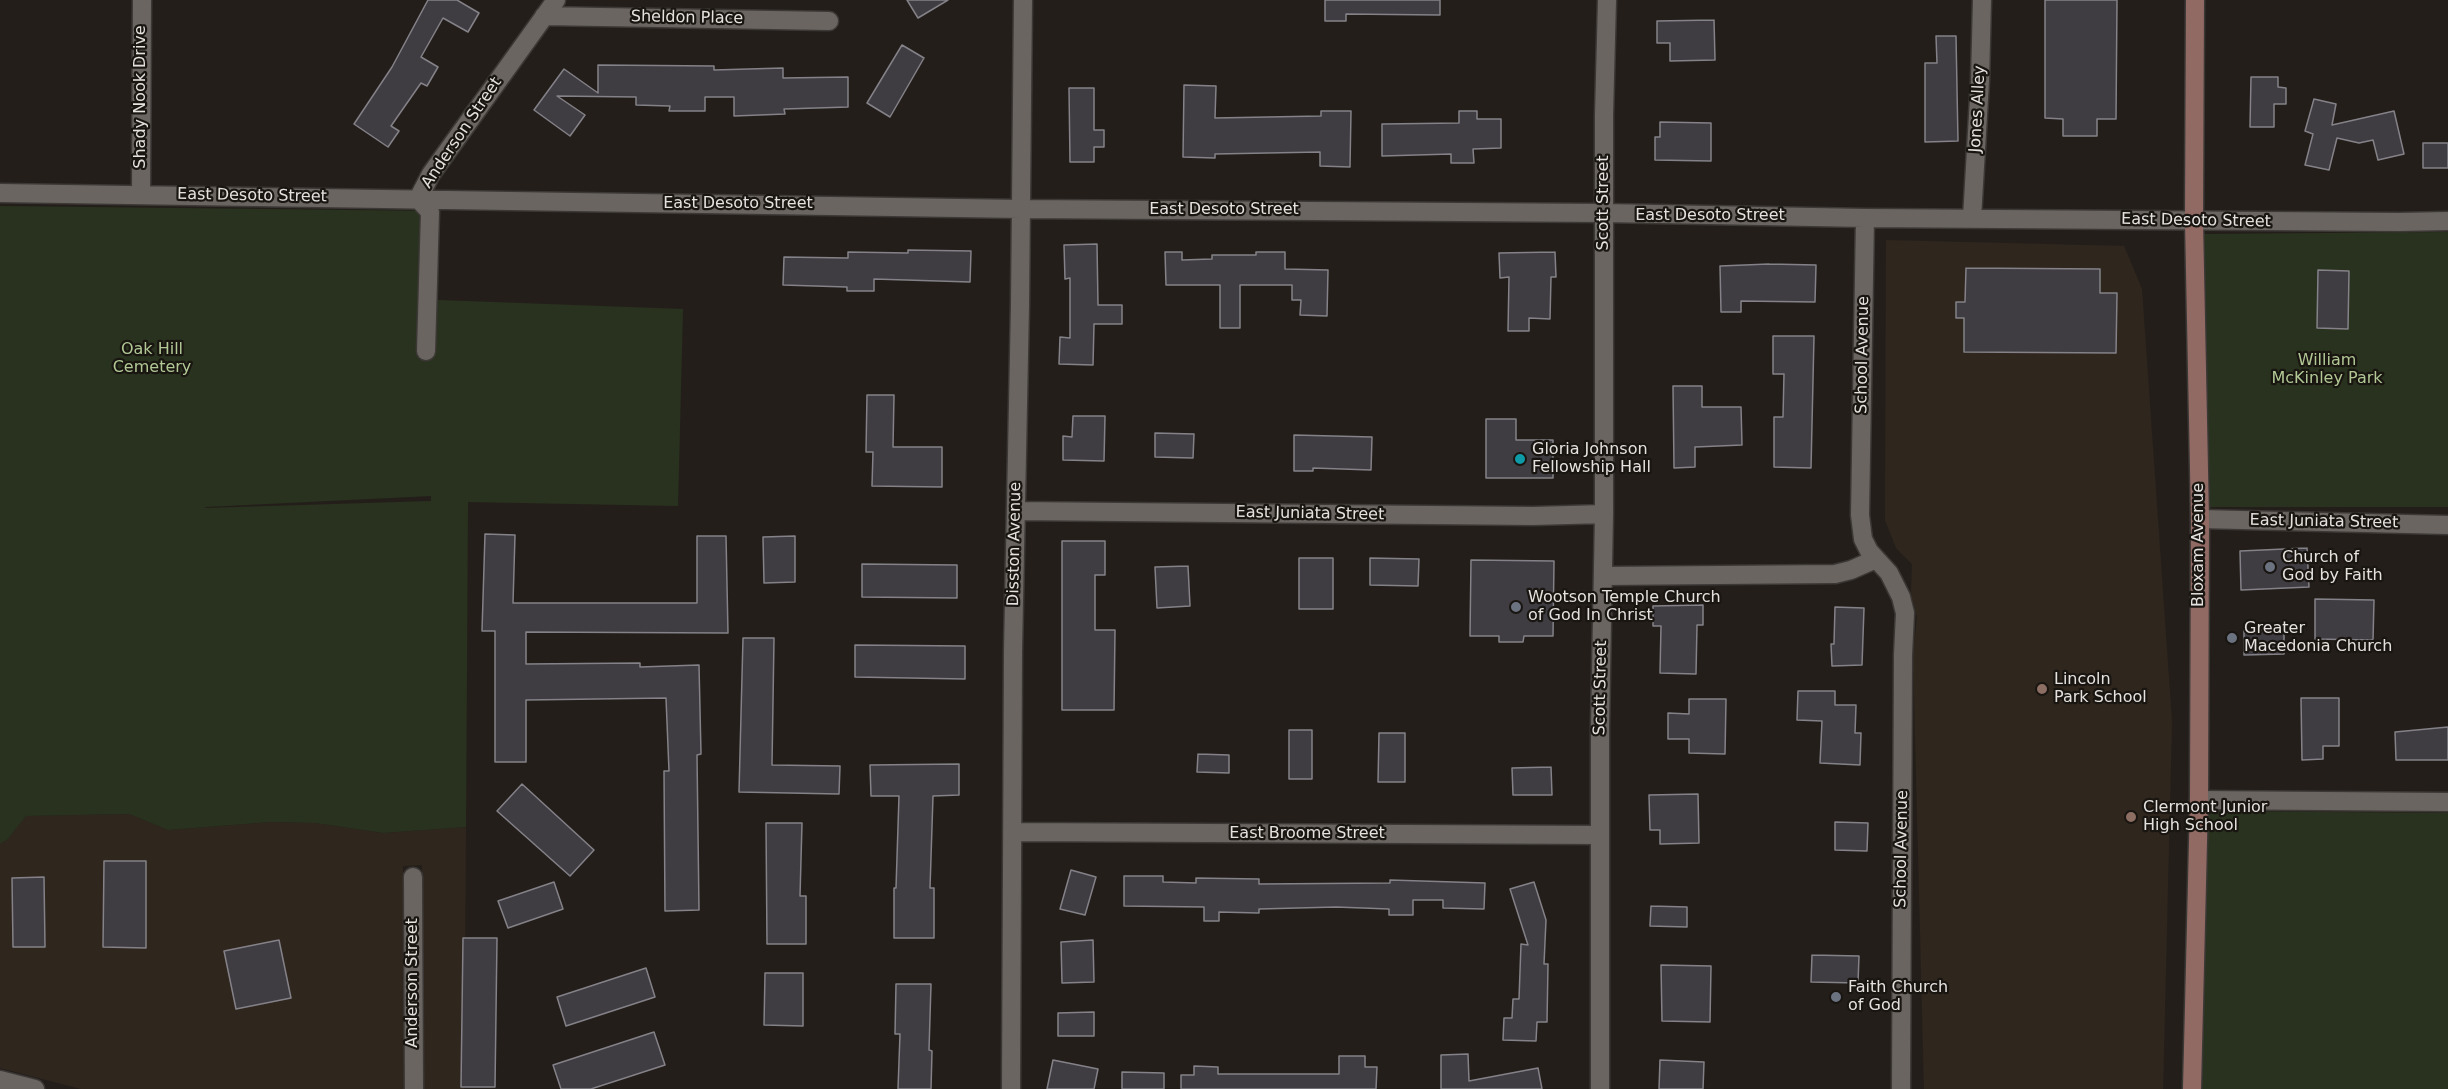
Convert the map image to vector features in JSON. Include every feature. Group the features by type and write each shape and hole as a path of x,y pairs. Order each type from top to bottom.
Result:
{"street":[{"name":"Shady Nook Drive","path":"141,195 142,0"},
{"name":"Anderson Street","path":"426,351 430,212 418,199 431,174 556,0"},
{"name":"Disston Avenue","path":"1011,1089 1014,832 1013,651 1023,0"},
{"name":"Scott Street","path":"1600,1089 1606,0"},
{"name":"Jones Alley","path":"1972,218 1982,0"},
{"name":"Bloxam Avenue","path":"2192,1089 2199,800 2200,519 2194,221 2195,0"},
{"name":"Sheldon Place","path":"544,16 829,21"},
{"name":"East Desoto Street","path":"0,193 1865,218 2448,221"},
{"name":"School Avenue","path":"1865,218 1860,515 1863,539 1876,559 1889,573 1901,597 1904,610 1901,1089"},
{"name":"East Juniata Street","path":"1016,511 1533,516 1604,514"},
{"name":"East Juniata Street","path":"2200,519 2448,525"},
{"path":"1604,576 1835,574 1876,559"},
{"path":"2199,800 2448,802"},
{"name":"East Broome Street","path":"1014,832 1600,835"},
{"name":"Anderson Street","path":"412,877 414,1089"},
{"path":"0,1080 35,1089"}],"shaded area":[{"name":"Lincoln Park School","path":"1886,240 2124,246 2142,289 2172,722 2163,1089 1924,1089 1913,655 1917,617 1911,594 1912,564 1896,548 1885,520"},
{"path":"129,814 168,830 271,822 315,823 383,833 466,827 464,1089 424,1089 422,865 403,866 404,1089 81,1089 0,1068 0,844 7,840 26,816"}],"green space":[{"name":"Oak Hill Cemetery","path":"0,206 439,211 438,300 683,309 678,506 468,502 466,827 383,833 315,823 271,822 168,830 129,814 26,816 7,840 0,844","holes":["431,496 431,501 205,508"]},
{"name":"William McKinley Park","path":"2448,232 2448,507 2210,507 2204,234"},
{"path":"2208,811 2448,813 2448,1089 2202,1089"}],"building":[{"path":"428,0 457,0 479,13 468,32 443,18 421,57 438,67 427,86 421,83 391,126 399,131 388,147 354,124 392,67"},
{"path":"907,0 948,0 918,18"},
{"path":"1325,0 1440,0 1440,15 1346,14 1346,21 1325,21"},
{"path":"2045,0 2117,0 2116,119 2097,119 2097,136 2063,136 2063,119 2045,118"},
{"path":"1714,20 1715,60 1670,61 1670,43 1657,43 1657,21"},
{"path":"1936,36 1956,36 1958,141 1925,142 1925,63 1937,63"},
{"path":"902,45 924,58 890,117 867,103"},
{"path":"598,65 714,66 714,70 783,68 783,78 848,77 848,107 784,109 785,114 734,116 734,97 705,97 705,111 669,111 670,106 636,105 636,97 557,96 585,115 570,136 534,110 564,69 598,93"},
{"path":"2251,77 2278,77 2278,87 2286,88 2286,104 2274,104 2274,127 2250,127"},
{"path":"1184,85 1216,86 1215,118 1321,116 1321,111 1351,111 1350,167 1320,166 1320,152 1215,154 1215,158 1183,157"},
{"path":"1069,88 1094,88 1094,130 1104,130 1104,147 1094,147 1094,162 1070,162"},
{"path":"2314,99 2336,104 2332,125 2394,111 2404,154 2378,160 2373,140 2359,143 2337,138 2329,170 2305,165 2313,134 2305,131"},
{"path":"1459,111 1477,111 1477,119 1501,119 1501,148 1473,149 1474,163 1451,163 1451,154 1382,156 1382,124 1459,123"},
{"path":"1660,122 1711,123 1711,161 1655,160 1655,137 1660,137"},
{"path":"2423,143 2448,143 2448,168 2423,168"},
{"path":"1097,244 1098,305 1122,305 1122,324 1094,324 1093,365 1059,364 1060,337 1070,338 1070,278 1065,279 1064,245"},
{"path":"908,250 971,251 970,282 874,279 874,291 847,291 847,287 783,285 784,257 848,258 848,252 908,253"},
{"path":"1165,252 1182,252 1182,260 1212,259 1212,255 1256,255 1256,252 1285,252 1285,269 1328,270 1327,316 1300,315 1301,300 1292,300 1292,285 1240,285 1240,328 1220,328 1220,285 1166,285"},
{"path":"1555,252 1556,277 1551,277 1550,319 1529,318 1529,331 1508,331 1509,277 1500,278 1499,253"},
{"path":"1816,265 1815,302 1741,301 1741,312 1721,312 1720,266"},
{"path":"1966,268 2100,269 2100,293 2117,293 2116,353 1964,352 1964,318 1956,318 1956,302 1965,302"},
{"path":"2318,270 2349,271 2348,329 2317,328"},
{"path":"1773,336 1814,336 1811,468 1774,467 1774,417 1783,417 1784,374 1773,374"},
{"path":"1673,386 1702,386 1702,407 1741,407 1742,445 1695,447 1695,467 1674,468"},
{"path":"867,395 894,395 893,447 942,447 942,487 872,486 873,452 866,452"},
{"path":"1073,416 1105,416 1104,461 1063,460 1063,436 1072,437"},
{"name":"Gloria Johnson Fellowship Hall","path":"1486,419 1516,419 1516,440 1553,440 1553,478 1486,478"},
{"path":"1155,433 1194,434 1193,458 1155,457"},
{"path":"1294,435 1372,437 1371,470 1313,468 1313,471 1294,471"},
{"path":"485,534 515,535 513,603 697,603 697,536 726,536 728,633 526,632 526,664 640,663 640,667 699,665 701,754 697,755 699,910 665,911 664,771 669,771 666,698 526,700 526,762 495,762 495,631 482,631"},
{"path":"795,536 795,582 764,583 763,537"},
{"path":"1062,541 1105,541 1105,575 1095,575 1095,630 1115,630 1114,710 1062,710"},
{"path":"2307,548 2309,587 2241,590 2240,551"},
{"path":"1299,558 1333,558 1333,609 1299,609"},
{"path":"1370,558 1419,559 1418,586 1370,585"},
{"path":"1471,560 1554,561 1553,636 1524,636 1523,642 1499,642 1499,636 1470,636"},
{"path":"862,564 957,565 957,598 862,597"},
{"path":"1188,566 1190,606 1157,608 1155,567"},
{"path":"2315,599 2374,600 2373,640 2315,639"},
{"path":"1703,605 1703,625 1697,625 1696,674 1660,673 1661,626 1653,626 1653,606"},
{"path":"1835,607 1864,608 1862,665 1832,666 1831,644 1834,644"},
{"path":"2244,630 2284,630 2284,654 2244,655"},
{"path":"743,638 774,638 772,765 840,766 839,794 739,792"},
{"path":"855,645 965,646 965,679 855,677"},
{"path":"1798,691 1835,691 1835,705 1856,705 1855,733 1861,733 1860,765 1820,763 1822,721 1797,720"},
{"path":"2301,698 2339,698 2339,746 2323,746 2323,759 2302,760"},
{"path":"1689,699 1726,699 1725,754 1689,753 1689,739 1668,739 1668,713 1689,714"},
{"path":"2448,727 2448,760 2396,760 2395,732"},
{"path":"1289,730 1312,730 1312,779 1289,779"},
{"path":"1379,733 1405,733 1405,782 1378,782"},
{"path":"1198,754 1229,755 1229,773 1197,772"},
{"path":"959,764 959,795 933,796 930,888 934,888 934,938 894,938 899,796 871,796 870,765"},
{"path":"1551,767 1552,795 1513,795 1512,768"},
{"path":"522,784 594,850 570,876 497,811"},
{"path":"1698,794 1699,843 1660,844 1660,830 1650,830 1649,795"},
{"path":"1835,822 1868,823 1867,851 1835,850"},
{"path":"766,823 802,823 800,896 806,896 806,944 767,944"},
{"path":"104,861 146,861 146,948 103,947"},
{"path":"1071,870 1096,877 1085,915 1060,909"},
{"path":"1124,876 1163,876 1163,882 1196,883 1196,878 1259,879 1259,884 1390,883 1390,880 1485,883 1484,909 1443,908 1443,900 1413,900 1413,915 1389,915 1389,909 1336,907 1259,909 1259,913 1219,912 1219,921 1204,921 1204,907 1124,906"},
{"path":"44,877 45,947 13,947 12,878"},
{"path":"554,882 563,909 508,928 498,901"},
{"path":"1534,882 1546,920 1544,964 1548,964 1547,1022 1537,1022 1536,1041 1503,1040 1504,1018 1512,1018 1513,999 1519,999 1521,944 1528,945 1510,889"},
{"path":"1651,906 1687,907 1687,927 1650,926"},
{"path":"463,938 497,938 495,1087 461,1087"},
{"path":"279,940 291,998 236,1009 224,951"},
{"path":"1093,940 1094,982 1062,983 1061,942"},
{"path":"1812,955 1859,956 1858,983 1811,982"},
{"path":"1661,965 1711,966 1710,1022 1662,1021"},
{"path":"646,968 655,997 566,1026 557,997"},
{"path":"765,973 803,973 803,1026 764,1025"},
{"path":"896,984 931,984 929,1050 932,1051 931,1089 898,1089 900,1034 895,1034"},
{"path":"1094,1012 1094,1036 1058,1036 1058,1013"},
{"path":"654,1032 665,1065 591,1089 561,1089 553,1065"},
{"path":"1468,1054 1469,1081 1538,1068 1542,1089 1441,1089 1441,1055"},
{"path":"1339,1056 1365,1056 1365,1067 1377,1067 1376,1089 1181,1089 1181,1075 1194,1075 1194,1066 1218,1067 1218,1074 1339,1074"},
{"path":"1053,1060 1098,1069 1094,1089 1047,1089"},
{"path":"1660,1060 1704,1062 1703,1089 1659,1089"},
{"path":"1122,1072 1164,1073 1164,1089 1122,1089"}],"place":[{"name":"Gloria Johnson Fellowship Hall","path":"1520,459"},
{"name":"Church of God by Faith","path":"2270,567"},
{"name":"Wootson Temple Church of God In Christ","path":"1516,607"},
{"name":"Greater Macedonia Church","path":"2232,638"},
{"name":"Lincoln Park School","path":"2042,689"},
{"name":"Clermont Junior High School","path":"2131,817"},
{"name":"Faith Church of God","path":"1836,997"}]}
